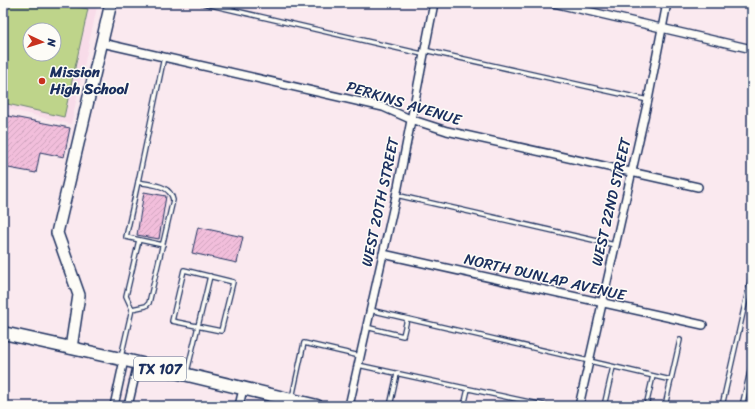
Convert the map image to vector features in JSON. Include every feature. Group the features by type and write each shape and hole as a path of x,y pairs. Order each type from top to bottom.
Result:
{"main road":[{"name":"TX 107","path":"3,334 122,359 317,406"}],"street":[{"path":"71,348 79,295 57,233 111,3"},
{"name":"WEST 20TH STREET","path":"349,406 396,195 423,52 434,3"},
{"path":"553,3 752,49"},
{"name":"WEST 22ND STREET","path":"579,406 648,100 667,3"},
{"name":"PERKINS AVENUE","path":"102,43 383,107 410,119 447,131 698,187"},
{"name":"NORTH DUNLAP AVENUE","path":"382,254 703,325"},
{"path":"114,406 122,359"},
{"path":"128,406 138,363"},
{"path":"239,406 242,389"}],"lane":[{"path":"202,3 648,100"},
{"path":"162,245 126,236 164,58"},
{"path":"132,309 146,306 149,303 173,200 172,193 168,189 138,182"},
{"path":"396,195 615,245"},
{"path":"122,359 132,309 126,296 139,240"},
{"path":"184,270 210,276 233,282 221,331 172,321 184,270"},
{"path":"722,406 752,273"},
{"path":"186,375 210,276"},
{"path":"370,310 671,380"},
{"path":"366,327 403,336 407,319"},
{"path":"665,406 680,340"},
{"path":"291,400 304,343 360,356"},
{"path":"742,406 752,363"},
{"path":"358,365 548,406"},
{"path":"604,406 613,367"},
{"path":"390,406 396,374"},
{"path":"646,406 652,376"},
{"path":"464,406 468,389"},
{"path":"520,406 521,400"}],"shaded area":[{"name":"Mission High School","path":"3,3 98,3 71,124 3,108"}],"green space":[{"name":"Mission High School","path":"3,3 60,3 88,9 64,117 3,103"}],"building":[{"path":"3,115 70,128 64,157 40,152 36,173 3,167"},
{"path":"144,192 166,196 159,239 137,235"},
{"path":"198,227 243,237 237,263 192,253"}],"place":[{"name":"Mission High School","path":"42,81"}]}
